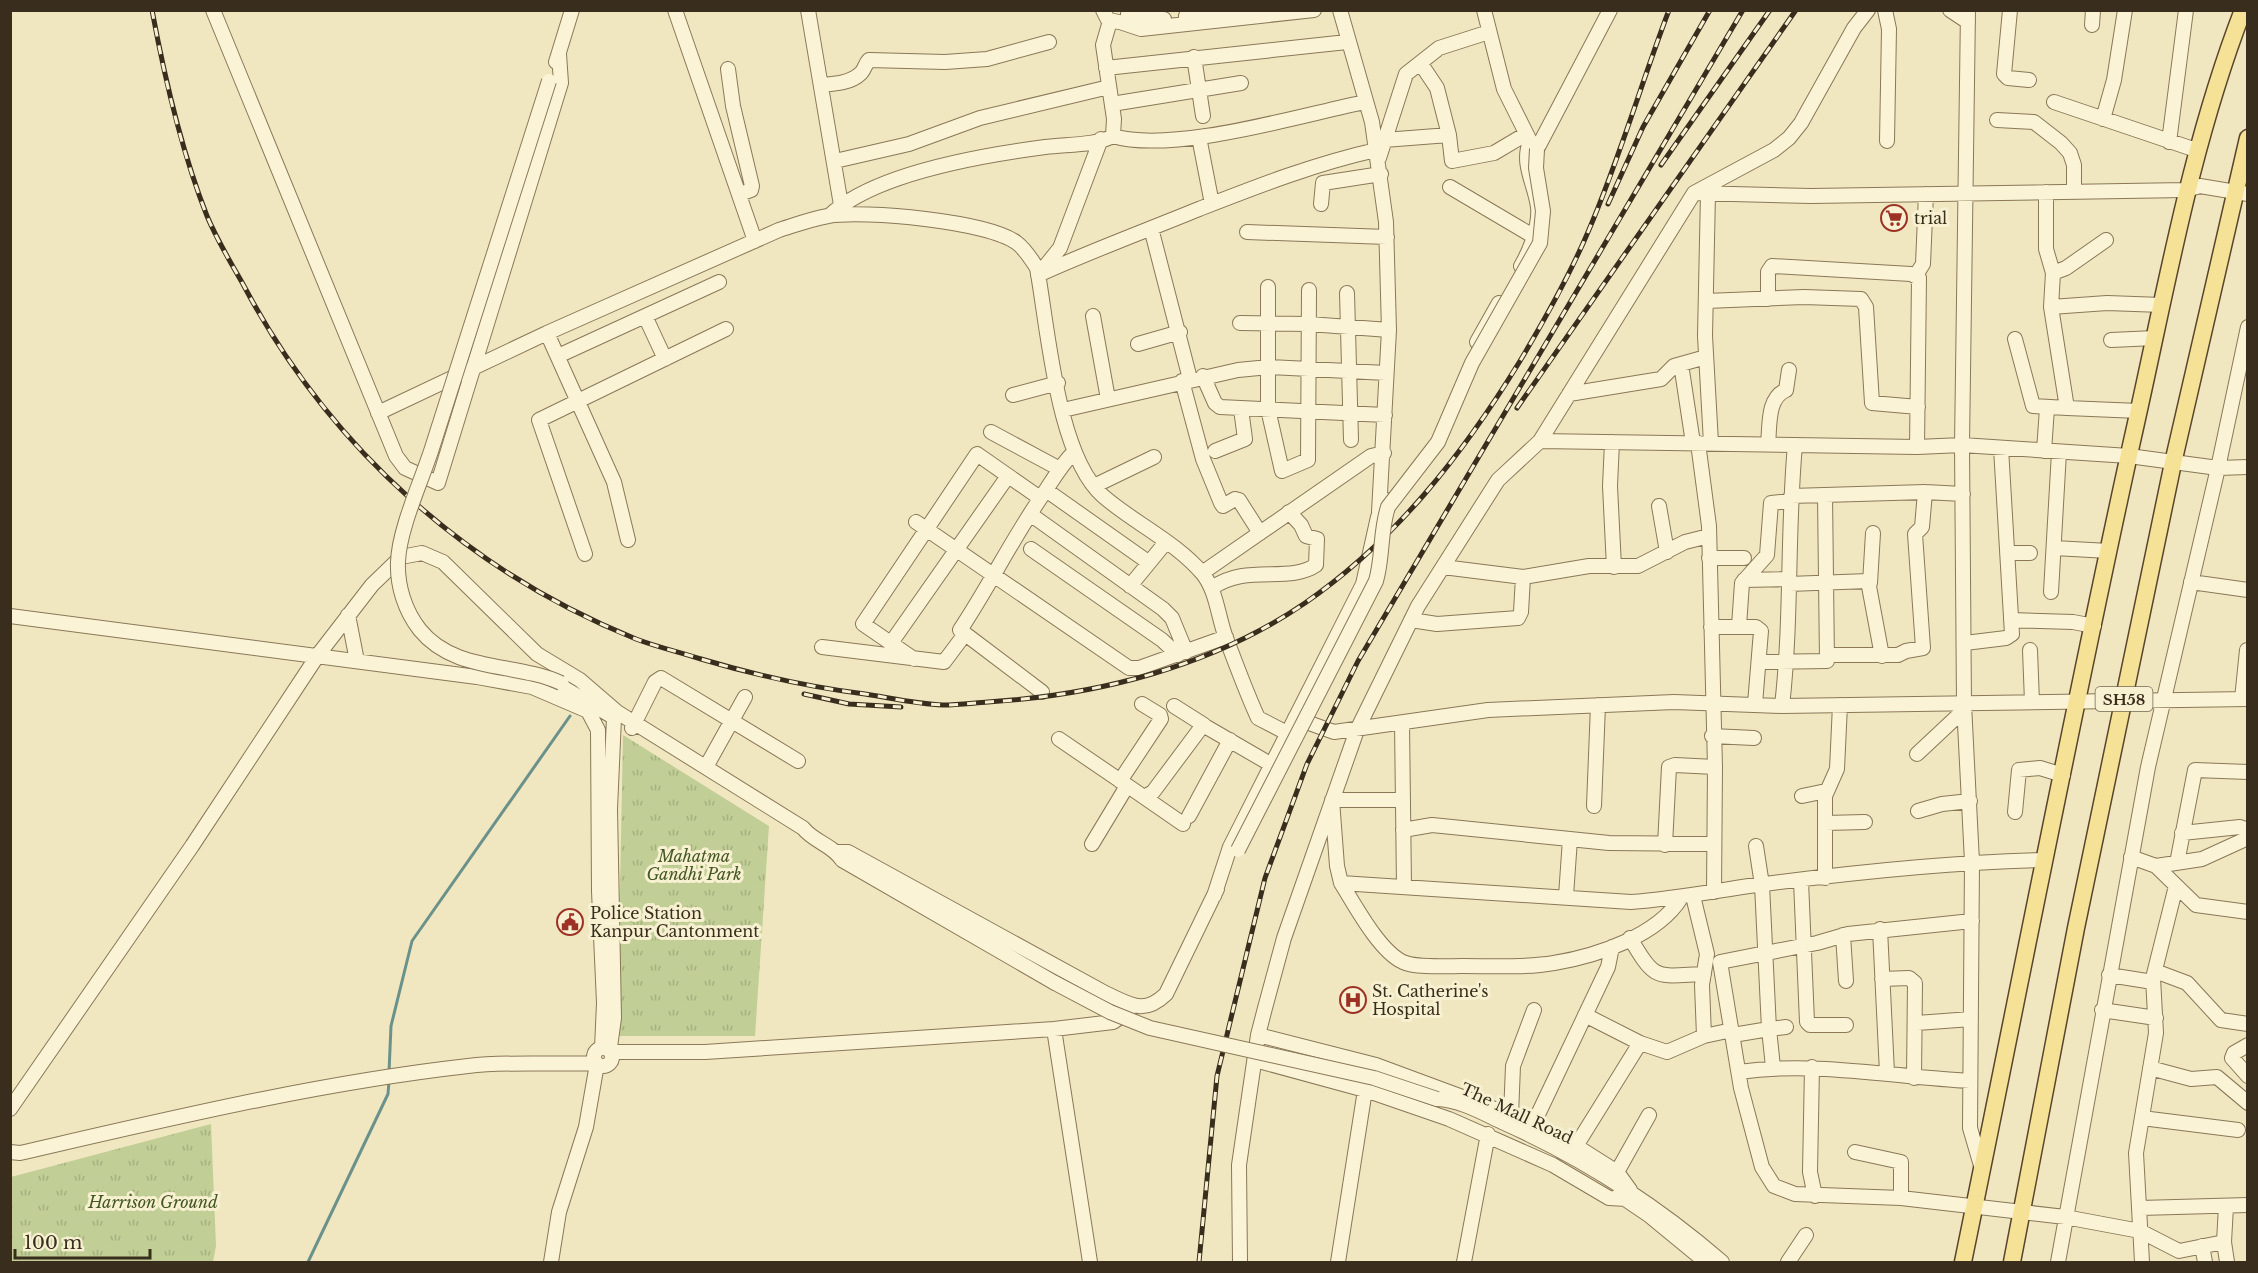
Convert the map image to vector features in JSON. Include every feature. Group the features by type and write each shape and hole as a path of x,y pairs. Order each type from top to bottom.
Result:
{"main road":[{"name":"SH58","path":"1963,1263 2044,860 2187,190 2196,150 2223,62 2243,10"},
{"name":"SH58","path":"2012,1263 2076,928 2123,701 2173,463 2241,193 2247,138"}],"street":[{"path":"213,10 396,456 405,468 438,483 561,83 559,54"},
{"path":"551,1263 559,1212 586,1127 593,1090 614,1018 607,944 598,730 587,702 567,683 522,670 468,661 441,649 424,634 411,615 400,584 398,561 458,360 572,10"},
{"path":"675,10 755,241"},
{"path":"808,10 841,205"},
{"path":"1118,16 1158,19 1229,10"},
{"path":"1118,16 1141,29 1314,10"},
{"path":"1214,896 1230,847 1363,584 1378,517 1384,453 1389,330 1387,237 1380,150 1347,42 1340,10"},
{"path":"633,725 800,835 808,836 838,852 848,852 1133,1006 1146,1007 1155,1004 1166,994 1376,581 1382,554 1384,519 1388,507 1438,442 1472,363 1540,243 1543,211 1533,142 1504,89 1485,10"},
{"path":"1378,517 1391,493 1429,448 1455,387 1486,325 1525,259 1533,236 1538,209 1525,157 1610,10"},
{"path":"1240,1263 1239,1165 1258,1035 1284,938 1357,730 1411,620 1498,480 1540,441 1701,193 1774,150 1789,138 1801,123 1854,28 1868,10"},
{"path":"1885,10 1889,29 1887,141"},
{"path":"1950,10 1968,16 1962,445 1964,707 1972,862 1970,1128 1982,1171"},
{"path":"2010,10 2004,74 2008,78 2028,80"},
{"path":"2092,25 2093,10"},
{"path":"2103,119 2114,80 2125,10"},
{"path":"2169,142 2187,10"},
{"path":"1038,275 1060,248 1107,138 1115,131 1103,45 1118,16"},
{"path":"1380,150 1404,76 1445,45 1489,32"},
{"path":"821,85 842,83 854,78 862,72 869,60 945,62 987,59 1049,42"},
{"path":"1106,68 1347,42"},
{"path":"1194,57 1197,90 1203,116"},
{"path":"1421,64 1437,88 1449,135 1451,158 1455,162 1533,142"},
{"path":"728,69 752,186 751,190 740,194"},
{"path":"1112,104 1241,83"},
{"path":"835,161 909,144 980,118 1109,87"},
{"path":"829,216 841,205 904,175 1034,148 1107,138 1140,141 1199,137 1365,102"},
{"path":"2054,102 2196,150"},
{"path":"1997,120 2034,122 2061,143 2070,153 2074,165 2074,192"},
{"path":"1038,275 1151,228 1322,163 1449,135"},
{"path":"1199,137 1212,204"},
{"path":"1321,204 1323,183 1381,174"},
{"path":"1701,193 1811,196 1926,195 2187,190 2200,186 2241,193"},
{"path":"1450,187 1533,236"},
{"path":"2046,192 2046,249 2053,273 2051,307 2067,408"},
{"path":"1701,193 1706,301 1706,357 1701,443 1709,536 1712,736 1715,767 1714,892"},
{"path":"1916,275 1923,264 1926,195"},
{"path":"378,413 547,333 779,230 829,216 923,217 1000,236 1015,242 1027,253 1038,275 1063,410 1074,452 1102,495 1166,542 1202,573 1212,588 1226,637 1258,718 1287,733"},
{"path":"1151,228 1192,379 1203,459 1221,503 1224,505 1235,499 1239,500 1260,533"},
{"path":"1247,232 1387,237"},
{"path":"2053,273 2066,268 2106,240"},
{"path":"1768,299 1768,272 1772,266 1916,275"},
{"path":"1916,275 1921,283 1917,447"},
{"path":"558,356 719,282"},
{"path":"1268,287 1268,409 1282,471 1308,460 1309,290"},
{"path":"1347,293 1350,440"},
{"path":"1706,301 1862,300 1866,307 1872,404 1918,407"},
{"path":"2051,307 2107,303 2162,304"},
{"path":"645,316 665,360"},
{"path":"1093,316 1108,399"},
{"path":"1240,323 1309,324 1389,330"},
{"path":"585,554 538,420 726,329"},
{"path":"1138,344 1180,332"},
{"path":"547,333 614,482 628,540"},
{"path":"2058,1263 2131,857 2247,334"},
{"path":"2111,340 2155,338"},
{"path":"2015,339 2030,401 2037,408 2139,411"},
{"path":"1569,394 1663,379 1673,367 1706,357"},
{"path":"1681,364 1701,443"},
{"path":"1063,410 1192,379 1269,367 1386,373"},
{"path":"1768,444 1772,403 1778,393 1786,390 1790,370"},
{"path":"1192,379 1218,407 1385,415"},
{"path":"1014,395 1058,383"},
{"path":"2044,451 2047,408"},
{"path":"1215,451 1245,439 1241,409"},
{"path":"991,432 1058,468"},
{"path":"1540,441 1917,447 1962,445 2129,456 2218,468 2247,467"},
{"path":"1612,442 1610,486 1614,567"},
{"path":"1782,706 1787,661 1790,498 1795,445"},
{"path":"1965,643 2008,637 2012,634 2001,448"},
{"path":"1042,692 960,630 994,577 1008,546 1058,468 1074,452"},
{"path":"1202,573 1371,456 1384,453"},
{"path":"2051,592 2059,453"},
{"path":"914,659 863,624 866,616 886,592 922,526 977,454 1008,476 1043,494 1148,562"},
{"path":"1094,486 1154,457"},
{"path":"891,643 1008,476"},
{"path":"1739,626 1741,589 1744,580 1767,555 1771,503 1790,498 1825,495 1925,492 1963,494"},
{"path":"1827,655 1898,655 1923,647 1915,534 1922,527 1925,492"},
{"path":"1759,662 1827,660 1825,495"},
{"path":"1659,506 1667,552"},
{"path":"1212,588 1238,575 1295,572 1310,570 1316,565 1317,539 1306,536 1301,525 1290,512"},
{"path":"1030,514 1172,618 1182,654"},
{"path":"922,526 1129,668 1139,668 1226,637"},
{"path":"1873,534 1870,583 1882,656"},
{"path":"1443,567 1522,577 1589,566 1638,566 1685,542 1709,536"},
{"path":"1130,586 1166,542"},
{"path":"2054,548 2109,551"},
{"path":"1031,549 1182,654"},
{"path":"10,1109 195,841 318,656 372,585 402,557 422,553 431,556 456,573 537,654 580,680 615,714 607,944"},
{"path":"2007,553 2030,553"},
{"path":"1709,558 1744,558"},
{"path":"1411,620 1437,624 1518,618 1521,612 1522,577"},
{"path":"1744,580 1789,582 1863,580 1870,583"},
{"path":"2191,582 2247,590"},
{"path":"348,615 357,661"},
{"path":"10,616 477,677 532,687 587,702 615,714 706,767 803,828 808,836"},
{"path":"2011,620 2064,621 2094,626"},
{"path":"1711,627 1756,627 1761,631 1755,704"},
{"path":"822,647 944,662 965,634"},
{"path":"2030,650 2032,702"},
{"path":"1295,718 1334,732 1488,710 1599,705 1712,702 1782,706 1964,707 2032,702 2245,699 2247,650"},
{"path":"633,725 655,682 661,678 798,761"},
{"path":"706,767 745,697"},
{"path":"1092,844 1123,783 1161,719 1160,715 1142,704"},
{"path":"1594,806 1599,705"},
{"path":"1825,878 1826,791 1837,769 1840,705"},
{"path":"1174,706 1272,765"},
{"path":"1917,754 1964,707"},
{"path":"1402,723 1401,800 1404,886"},
{"path":"1141,795 1150,796 1204,725"},
{"path":"1712,736 1754,738"},
{"path":"1059,739 1141,795 1186,820 1230,740"},
{"path":"1665,845 1669,767 1675,765 1715,767"},
{"path":"2015,812 2019,770 2040,768 2063,775"},
{"path":"2177,863 2195,770 2247,772"},
{"path":"1802,796 1826,791"},
{"path":"1332,800 1401,800"},
{"path":"1332,800 1337,866 1341,883 1382,943 1404,963 1487,966 1553,963 1612,947 1669,915 1687,897"},
{"path":"1918,811 1942,804 1970,801"},
{"path":"1825,823 1865,822"},
{"path":"1403,830 1432,825 1570,839 1665,845 1714,844"},
{"path":"2182,832 2240,827 2247,830"},
{"path":"2156,866 2202,858 2247,838"},
{"path":"1566,896 1570,839"},
{"path":"1756,846 1762,885 1763,953 1773,1067"},
{"name":"The Mall Road","path":"838,852 842,860 1055,983 1110,1012 1150,1028 1374,1078 1437,1099 1444,1107 1614,1181 1703,1262"},
{"path":"2131,857 2156,866 2196,905 2247,912"},
{"path":"1341,883 1631,902 1972,862 2044,860"},
{"path":"1801,881 1806,1022 1810,1025 1846,1025"},
{"path":"2142,1263 2140,1208 2135,1166 2156,1018 2154,977 2176,886"},
{"path":"1687,897 1707,954 1704,974 1704,1036"},
{"path":"1972,921 1880,928 1720,962 1739,1072 1756,1146 1768,1179 1783,1191 1815,1196 1900,1198 1975,1205 2065,1217 2140,1231 2180,1257 2202,1246 2224,1242"},
{"path":"1880,928 1887,1073"},
{"path":"1843,935 1845,981"},
{"path":"1630,938 1647,968 1654,974 1704,974"},
{"path":"1533,1125 1608,967 1612,947"},
{"path":"2109,975 2154,977 2187,983 2221,1020 2247,1024"},
{"path":"1882,979 1914,980 1917,1023 1914,1078"},
{"path":"14,1156 211,1109 470,1066 559,1062 567,1058 603,1058 627,1051 633,1054 1054,1029 1120,1020 1133,1006"},
{"path":"1511,1115 1513,1066 1534,1010"},
{"path":"2102,1010 2156,1018"},
{"path":"1585,1015 1640,1043 1667,1052 1704,1036 1786,1027"},
{"path":"1917,1023 1971,1019"},
{"path":"1054,1029 1090,1263"},
{"path":"1258,1035 1376,1065 1511,1115 1576,1146 1614,1181 1649,1115"},
{"path":"1576,1146 1640,1043"},
{"path":"2247,1045 2234,1053 2232,1058 2247,1076"},
{"path":"1254,1060 1365,1090 1488,1134 1553,1165 1609,1198 1628,1195"},
{"path":"1739,1072 1773,1067 1812,1067 1887,1073 1914,1078 1970,1081"},
{"path":"1812,1067 1810,1172 1815,1196"},
{"path":"2150,1068 2191,1079 2217,1077 2247,1104"},
{"path":"1338,1263 1365,1090"},
{"path":"2142,1118 2238,1130"},
{"path":"1464,1263 1488,1134"},
{"path":"1855,1152 1900,1162 1900,1198"},
{"name":"The Mall Road","path":"1628,1195 1682,1228 1722,1263"},
{"path":"2140,1208 2247,1205"},
{"path":"2226,1206 2224,1242 2227,1263"},
{"path":"1788,1263 1806,1235"},
{"path":"2202,1246 2205,1263"}],"green space":[{"name":"Mahatma Gandhi Park","path":"623,735 769,826 755,1036 617,1036"},
{"name":"Harrison Ground","path":"211,1124 216,1246 213,1262 11,1262 11,1177"}],"waterway":[{"path":"389,1072 391,1026 412,941 570,716"},
{"path":"308,1262 388,1094 389,1081"}],"railway":[{"path":"152,10 168,89 182,140 207,216 220,243 278,344 317,399 361,450 408,497 460,540 515,578 574,611 636,639 721,665 782,680 904,701 943,705 1030,698 1071,692 1154,674 1194,660 1270,625 1305,603 1369,552 1398,523 1451,462 1498,396 1547,314 1573,265 1599,205 1669,10"},
{"path":"1608,204 1643,127 1710,10"},
{"path":"1199,1262 1217,1076 1265,878 1307,764 1358,661 1743,10"},
{"path":"1661,165 1770,10"},
{"path":"1517,408 1796,10"},
{"path":"804,694 849,704 901,707"}],"place":[{"name":"trial","path":"1894,218"},
{"name":"Police Station Kanpur Cantonment","path":"570,922"},
{"name":"St. Catherine's Hospital","path":"1353,1000"}]}
